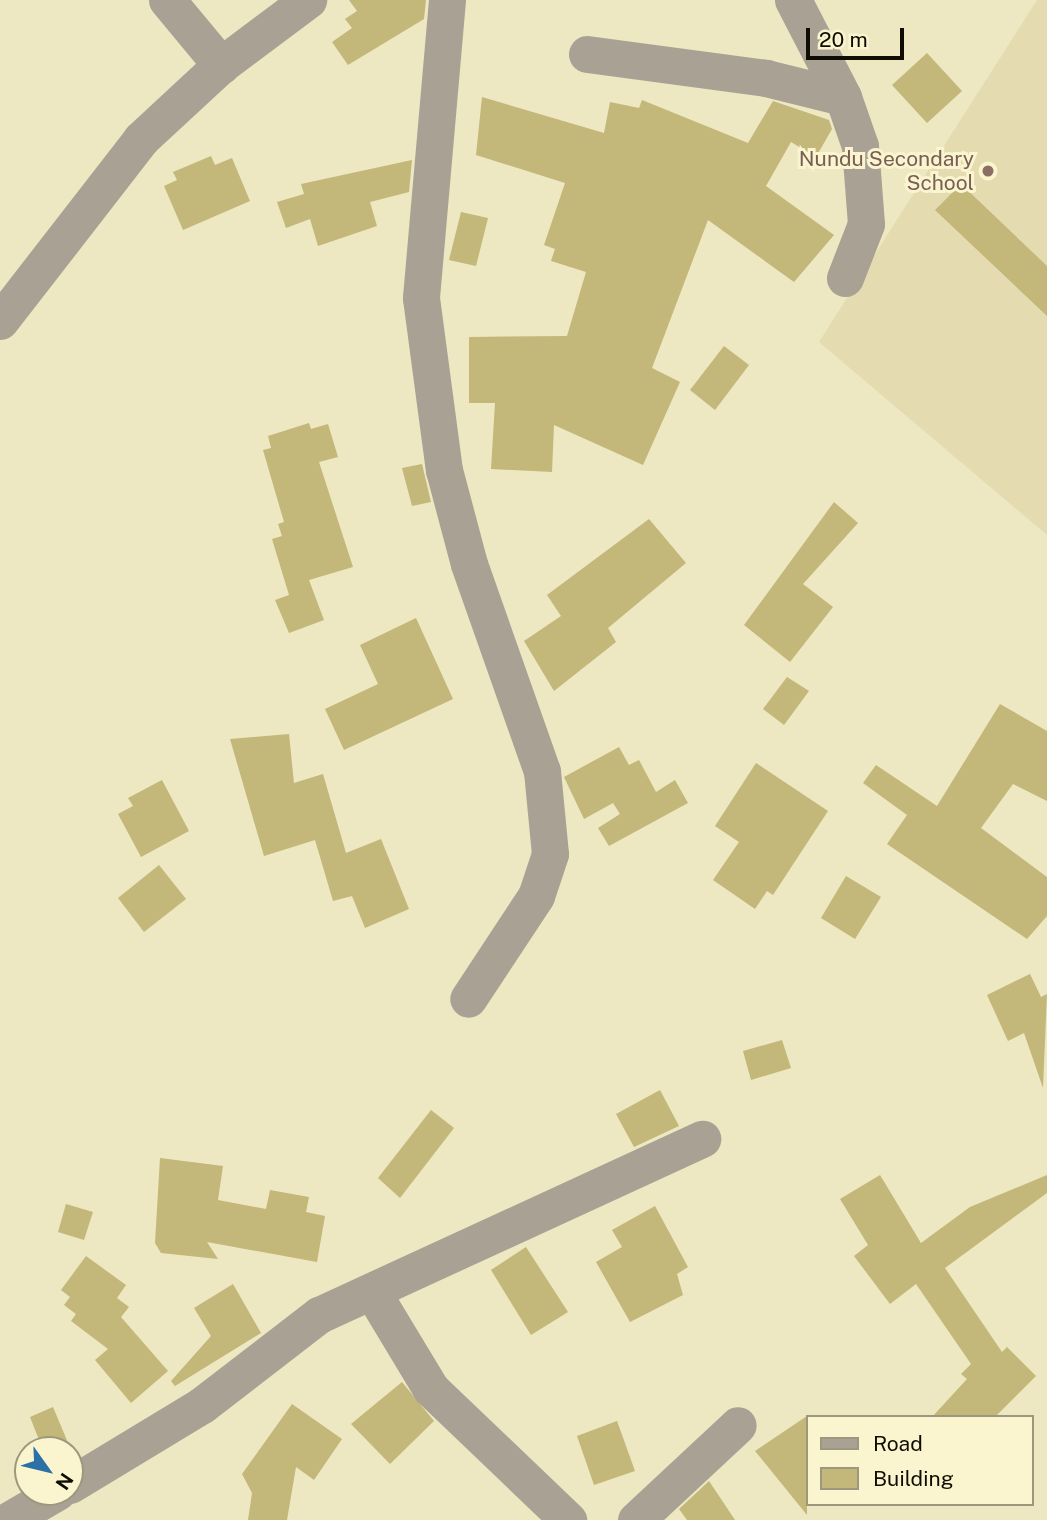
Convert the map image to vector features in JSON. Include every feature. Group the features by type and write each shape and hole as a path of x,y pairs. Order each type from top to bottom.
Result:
{"street":[{"path":"167,0 222,65"},
{"path":"0,321 141,139 222,65 308,0"},
{"path":"447,0 423,312 444,470 469,564 542,771 550,855 536,896 468,999"},
{"path":"793,0 843,97 869,196 866,224 845,278"},
{"path":"587,54 766,78 843,97"},
{"path":"84,1477 202,1405 319,1315 373,1293 702,1139"},
{"path":"373,1293 431,1389 568,1520"},
{"path":"636,1520 738,1425"},
{"path":"9,1520 33,1506"}],"shaded area":[{"name":"Nundu Secondary School","path":"1037,0 1047,0 1047,535 819,342"}],"building":[{"path":"349,0 426,0 424,19 348,65 332,42 352,28 345,19 357,11"},
{"path":"927,53 962,91 927,123 892,85"},
{"path":"482,97 604,133 610,102 639,108 642,100 748,143 773,101 829,120 832,129 816,157 791,142 766,186 834,235 794,282 708,220 652,368 680,382 643,465 554,425 552,472 491,469 495,403 469,403 469,337 567,336 586,272 551,261 555,249 544,245 565,183 476,155"},
{"path":"211,156 215,165 232,158 250,201 183,230 164,186 177,180 173,172"},
{"path":"412,160 409,192 370,202 377,226 318,246 310,219 286,228 277,202 304,194 301,184"},
{"path":"961,184 1047,266 1047,316 935,210"},
{"path":"461,212 488,218 476,266 449,260"},
{"path":"724,346 749,365 715,410 690,390"},
{"path":"309,423 311,429 328,424 338,457 319,462 353,567 309,580 324,620 289,633 275,600 289,595 272,539 282,536 278,524 284,522 263,450 271,448 268,436"},
{"path":"422,464 431,502 412,506 402,468"},
{"path":"834,502 858,523 803,584 833,607 790,662 744,625"},
{"path":"649,519 686,563 608,628 616,642 554,691 524,641 561,616 547,595"},
{"path":"416,618 453,699 344,750 325,709 378,684 360,645"},
{"path":"787,677 809,691 784,725 763,709"},
{"path":"1000,704 1047,731 1047,801 1013,784 981,828 1047,877 1047,916 1027,939 887,844 907,815 863,783 876,765 937,806"},
{"path":"289,734 294,783 323,774 346,853 381,839 409,909 365,928 352,896 333,901 315,840 264,856 230,739"},
{"path":"619,747 629,765 639,760 656,792 675,780 688,803 609,846 598,828 620,814 613,803 584,819 564,777"},
{"path":"756,763 828,811 773,895 767,891 755,909 713,880 739,842 715,826"},
{"path":"162,780 189,831 141,857 118,814 133,806 128,798"},
{"path":"159,865 186,899 144,932 118,898"},
{"path":"846,876 881,897 855,939 821,918"},
{"path":"1030,974 1041,997 1047,994 1043,1088 1024,1033 1008,1041 987,995"},
{"path":"782,1040 791,1068 751,1080 743,1051"},
{"path":"660,1090 679,1126 634,1147 616,1114"},
{"path":"431,1110 454,1128 400,1198 378,1178"},
{"path":"160,1158 223,1166 218,1200 266,1209 270,1190 309,1197 306,1212 325,1216 317,1262 207,1242 218,1259 161,1253 155,1243"},
{"path":"880,1175 921,1243 970,1207 1047,1175 1047,1193 945,1268 1002,1352 1007,1347 1036,1376 997,1415 934,1415 967,1379 961,1374 971,1364 916,1284 890,1304 854,1256 868,1245 840,1199"},
{"path":"66,1204 93,1212 84,1240 58,1232"},
{"path":"655,1206 688,1267 677,1274 683,1295 630,1322 596,1262 622,1247 612,1230"},
{"path":"526,1247 568,1312 531,1335 491,1270"},
{"path":"86,1256 126,1285 117,1298 129,1307 121,1317 168,1371 131,1403 95,1360 108,1349 71,1321 76,1314 64,1305 70,1297 61,1290"},
{"path":"233,1284 261,1333 175,1386 171,1381 211,1336 194,1308"},
{"path":"402,1382 434,1421 390,1464 351,1424"},
{"path":"292,1404 342,1439 314,1480 296,1467 287,1520 248,1520 252,1493 242,1474"},
{"path":"53,1407 65,1436 37,1436 30,1417"},
{"path":"806,1417 807,1515 755,1451"},
{"path":"617,1421 635,1471 594,1485 577,1436"},
{"path":"709,1481 735,1520 687,1520 679,1509"}],"place":[{"name":"Nundu Secondary School","path":"988,171"}]}
